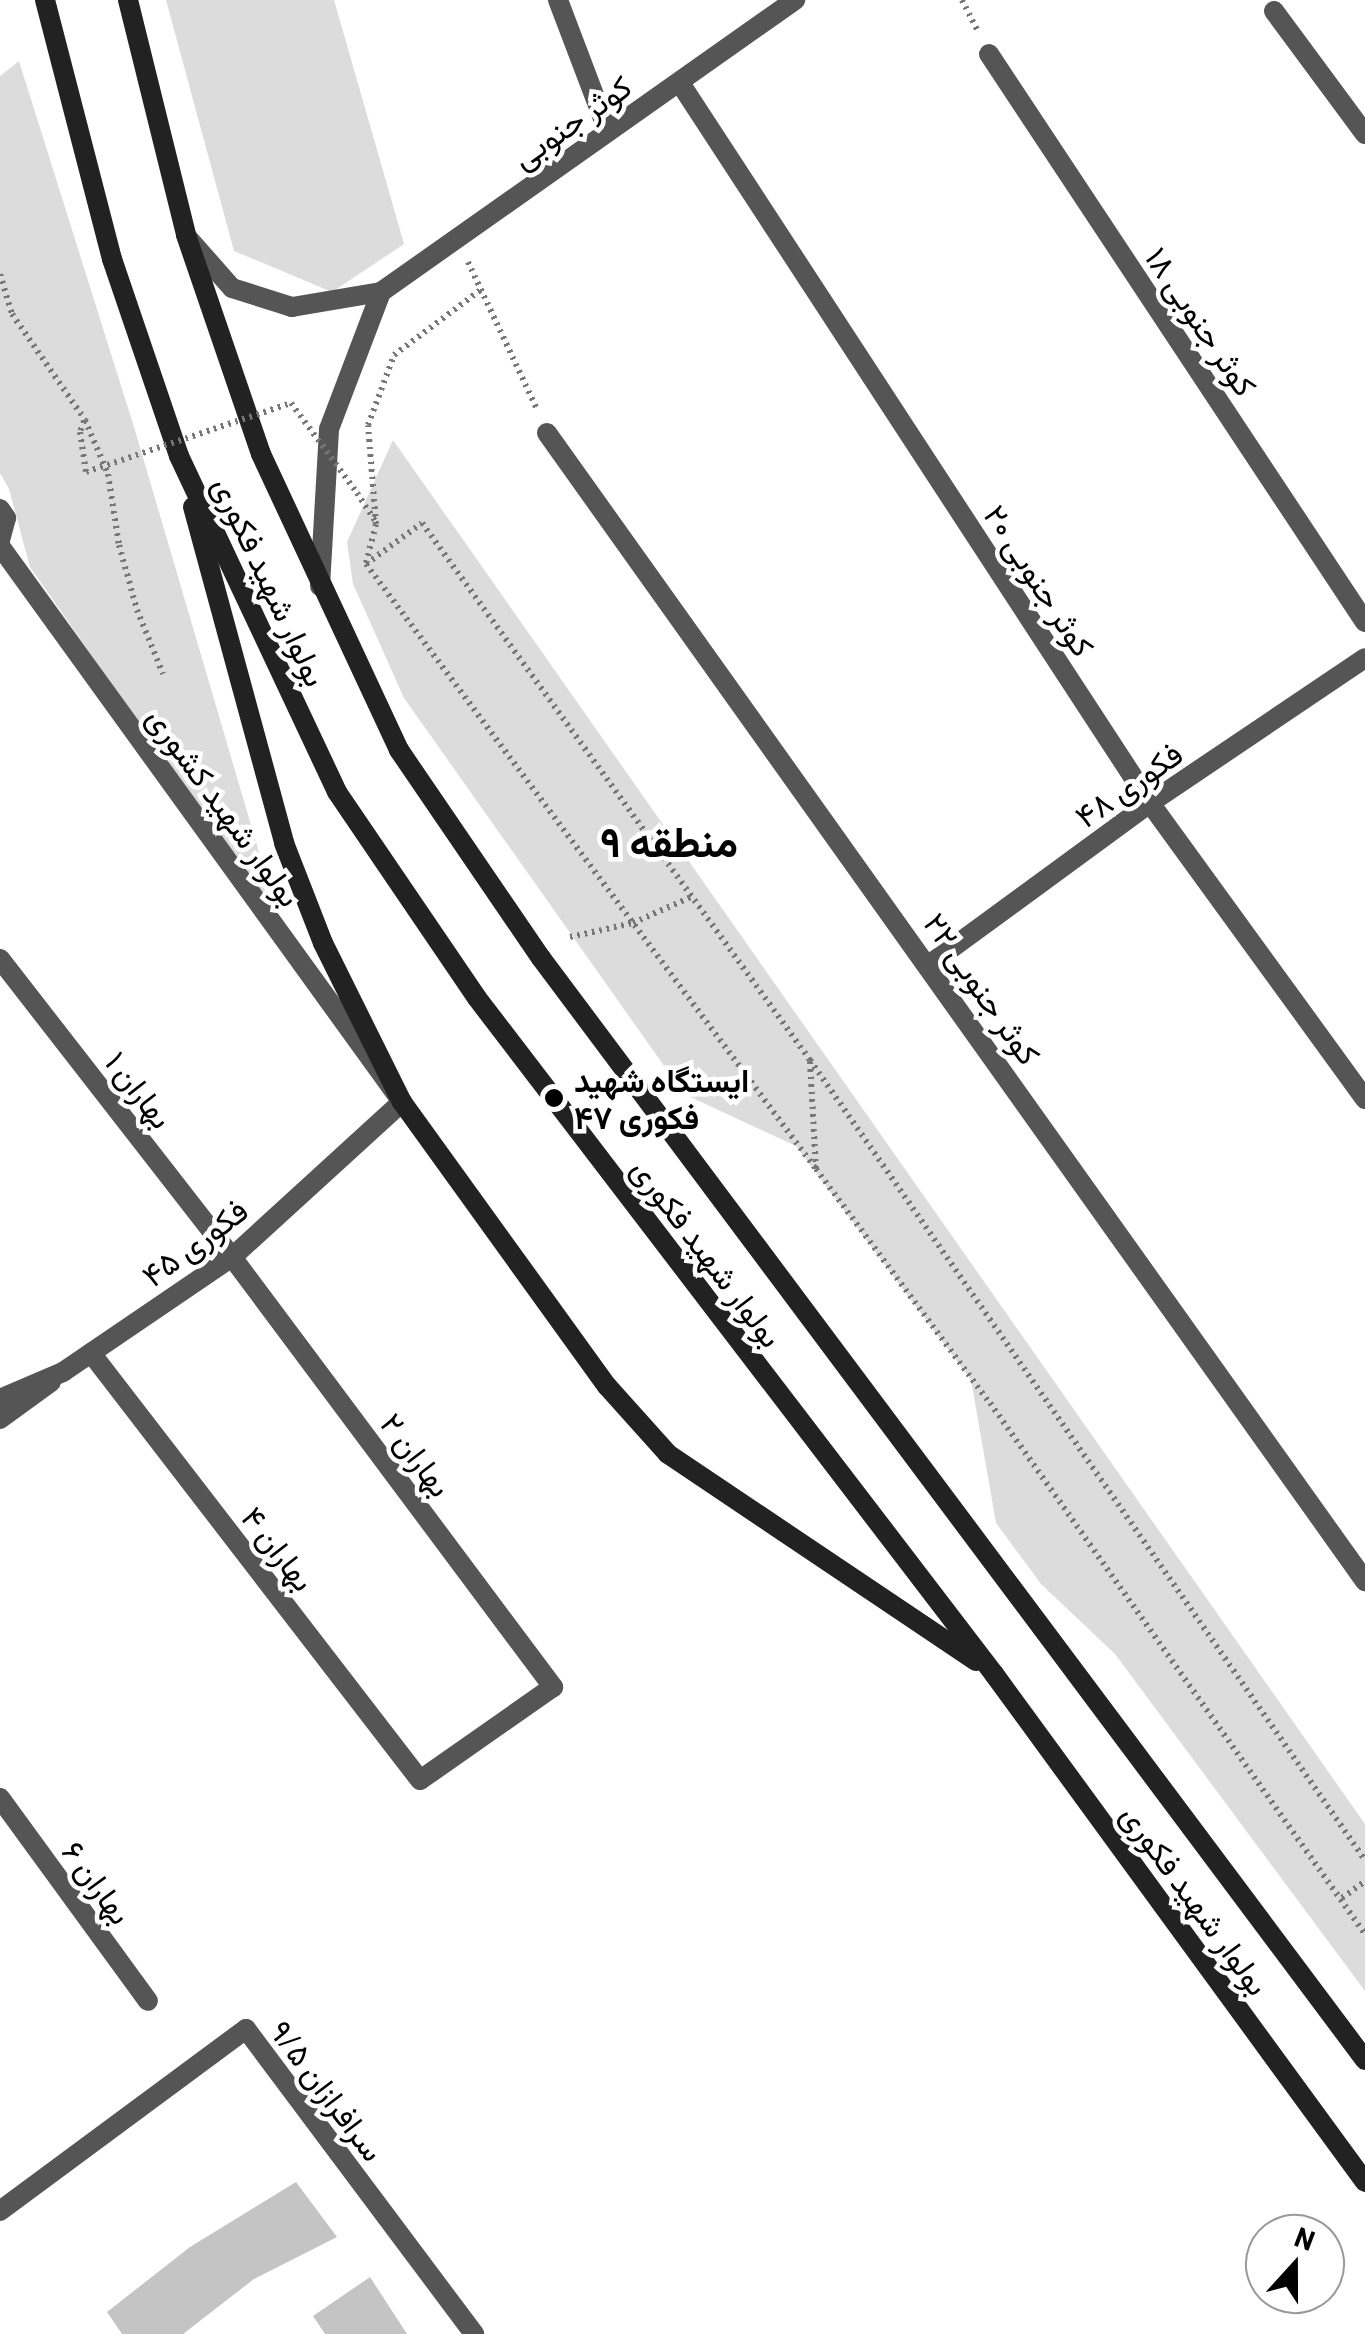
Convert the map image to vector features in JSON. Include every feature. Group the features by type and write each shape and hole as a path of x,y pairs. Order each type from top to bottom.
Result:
{"main road":[{"name":"بولوار شهید فکوری","path":"44,0 112,259 179,456 337,792 478,998 994,1674 1365,2182"},
{"name":"بولوار شهید فکوری","path":"128,0 186,236 261,454 320,589 399,750 540,958 1365,2060"},
{"path":"179,456 284,843 323,943 402,1102 607,1386 668,1454 994,1674"}],"street":[{"path":"558,0 607,130"},
{"name":"کوثر جنوبی","path":"380,292 796,0"},
{"path":"1274,11 1365,134"},
{"name":"کوثر جنوبی ۱۸","path":"988,54 1365,622"},
{"name":"کوثر جنوبی ۲۰","path":"680,82 1150,803 1365,1100"},
{"path":"186,236 232,288 292,307 380,292"},
{"path":"320,589 329,429 380,292"},
{"name":"کوثر جنوبی ۲۲","path":"548,433 930,964 1365,1582"},
{"path":"0,508 6,518 0,544"},
{"name":"بولوار شهید کشوری","path":"0,544 402,1102"},
{"name":"فکوری ۴۸","path":"930,964 1150,803 1365,658"},
{"name":"بهاران ۱","path":"0,959 232,1257"},
{"name":"فکوری ۴۵","path":"0,1399 64,1372 232,1257 402,1102"},
{"name":"بهاران ۲","path":"232,1257 554,1687 420,1780"},
{"name":"بهاران ۴","path":"90,1353 420,1780"},
{"path":"0,1420 64,1372"},
{"name":"بهاران ۶","path":"0,1798 148,2001"},
{"name":"سرافرازان ۹/۵","path":"0,2210 246,2029 474,2334"}],"path":[{"path":"455,238 548,433"},
{"path":"0,274 12,314 29,344 60,379 85,420 108,474 119,546 137,610 163,674"},
{"path":"366,564 376,524 368,424 394,355 482,289"},
{"path":"85,420 80,432 86,472 292,403 376,524"},
{"path":"366,564 422,523 810,1060 1365,1860"},
{"path":"366,564 990,1403 1365,1934"},
{"path":"570,937 632,923 693,896"},
{"path":"810,1060 816,1169"},
{"path":"1341,1898 1365,1881"}],"shaded area":[{"path":"166,0 334,0 404,244 332,292 234,251"},
{"path":"19,61 134,427 281,927 30,567 9,489 0,473 0,76"},
{"path":"393,440 1365,1824 1365,1991 1115,1654 1041,1584 996,1523 971,1380 796,1146 684,1094 404,698 353,584 347,542"}],"building":[{"path":"296,2182 337,2237 254,2279 183,2334 122,2334 107,2312 190,2247"},
{"path":"370,2277 407,2334 325,2334 313,2316"}],"place":[{"name":"ایستگاه شهید فکوری ۴۷","path":"554,1098"}],"district":[{"name":"منطقه ۹","path":"669,840"}]}
